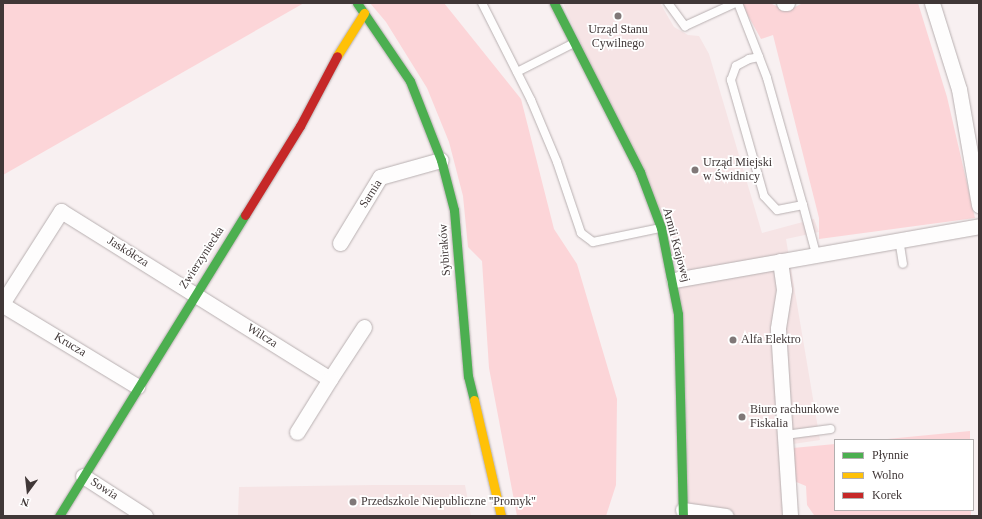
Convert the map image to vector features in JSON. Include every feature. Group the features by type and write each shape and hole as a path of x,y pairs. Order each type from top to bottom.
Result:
{"street":[{"name":"Sybiraków","path":"357,3 410,81 441,160 454,210 468,376 501,516"},
{"name":"Armii Krajowej","path":"554,3 640,172 661,228 674,280 683,513"},
{"path":"932,3 959,89 979,205"},
{"name":"Zwierzyniecka","path":"59,516 194,293 300,126 352,27 364,13"},
{"name":"Sarnia","path":"340,243 380,177 441,160"},
{"name":"Jaskółcza","path":"3,302 61,211 194,293"},
{"path":"674,280 979,226"},
{"path":"780,261 784,290 778,329 790,516"},
{"name":"Wilcza","path":"194,293 330,379"},
{"name":"Krucza","path":"3,305 137,386"},
{"path":"297,432 364,327"},
{"name":"Sowia","path":"83,476 145,516"},
{"path":"683,513 726,516"}],"lane":[{"path":"482,3 517,72 557,162 581,233 593,242 661,228"},
{"path":"668,3 685,26 735,3"},
{"path":"738,3 759,57 816,254"},
{"path":"517,72 575,43"},
{"path":"759,57 736,66 731,80 764,196 777,210 803,206"},
{"path":"899,239 903,264"},
{"path":"785,435 831,429"}],"shaded area":[{"path":"3,3 304,3 3,175"},
{"path":"370,3 444,3 521,99 554,229 577,264 617,399 616,485 606,516 517,516 489,368 482,261 468,247 463,196 449,142 427,88 386,22"},
{"path":"563,3 660,3 674,27 688,35 699,36 709,54 762,233 814,219 819,232 786,239 820,440 793,444 797,516 688,516 678,266"},
{"path":"741,3 770,3 787,11 803,3 918,3 947,97 975,218 819,239 819,218 773,35 761,39"},
{"path":"970,431 970,439 887,439"},
{"path":"834,444 834,511 971,511 971,516 814,515 807,505 806,486 794,481 793,448"},
{"name":"Przedszkole Niepubliczne ''Promyk''","path":"465,485 471,516 238,516 239,487"}],"traffic: fast":[{"path":"357,3 410,81 441,160 454,210 468,376 474,400"},
{"path":"554,3 640,172 661,228 678,314 683,516"},
{"path":"59,516 245,215"}],"traffic: slow":[{"path":"337,56 364,13"},
{"path":"474,400 501,516"}],"traffic: jam":[{"path":"245,215 300,126 337,56"}],"place":[{"name":"Urząd Stanu Cywilnego","path":"618,16"},
{"name":"Urząd Miejski w Świdnicy","path":"695,170"},
{"name":"Alfa Elektro","path":"733,340"},
{"name":"Biuro rachunkowe Fiskalia","path":"742,417"},
{"name":"Przedszkole Niepubliczne ''Promyk''","path":"353,502"}]}
